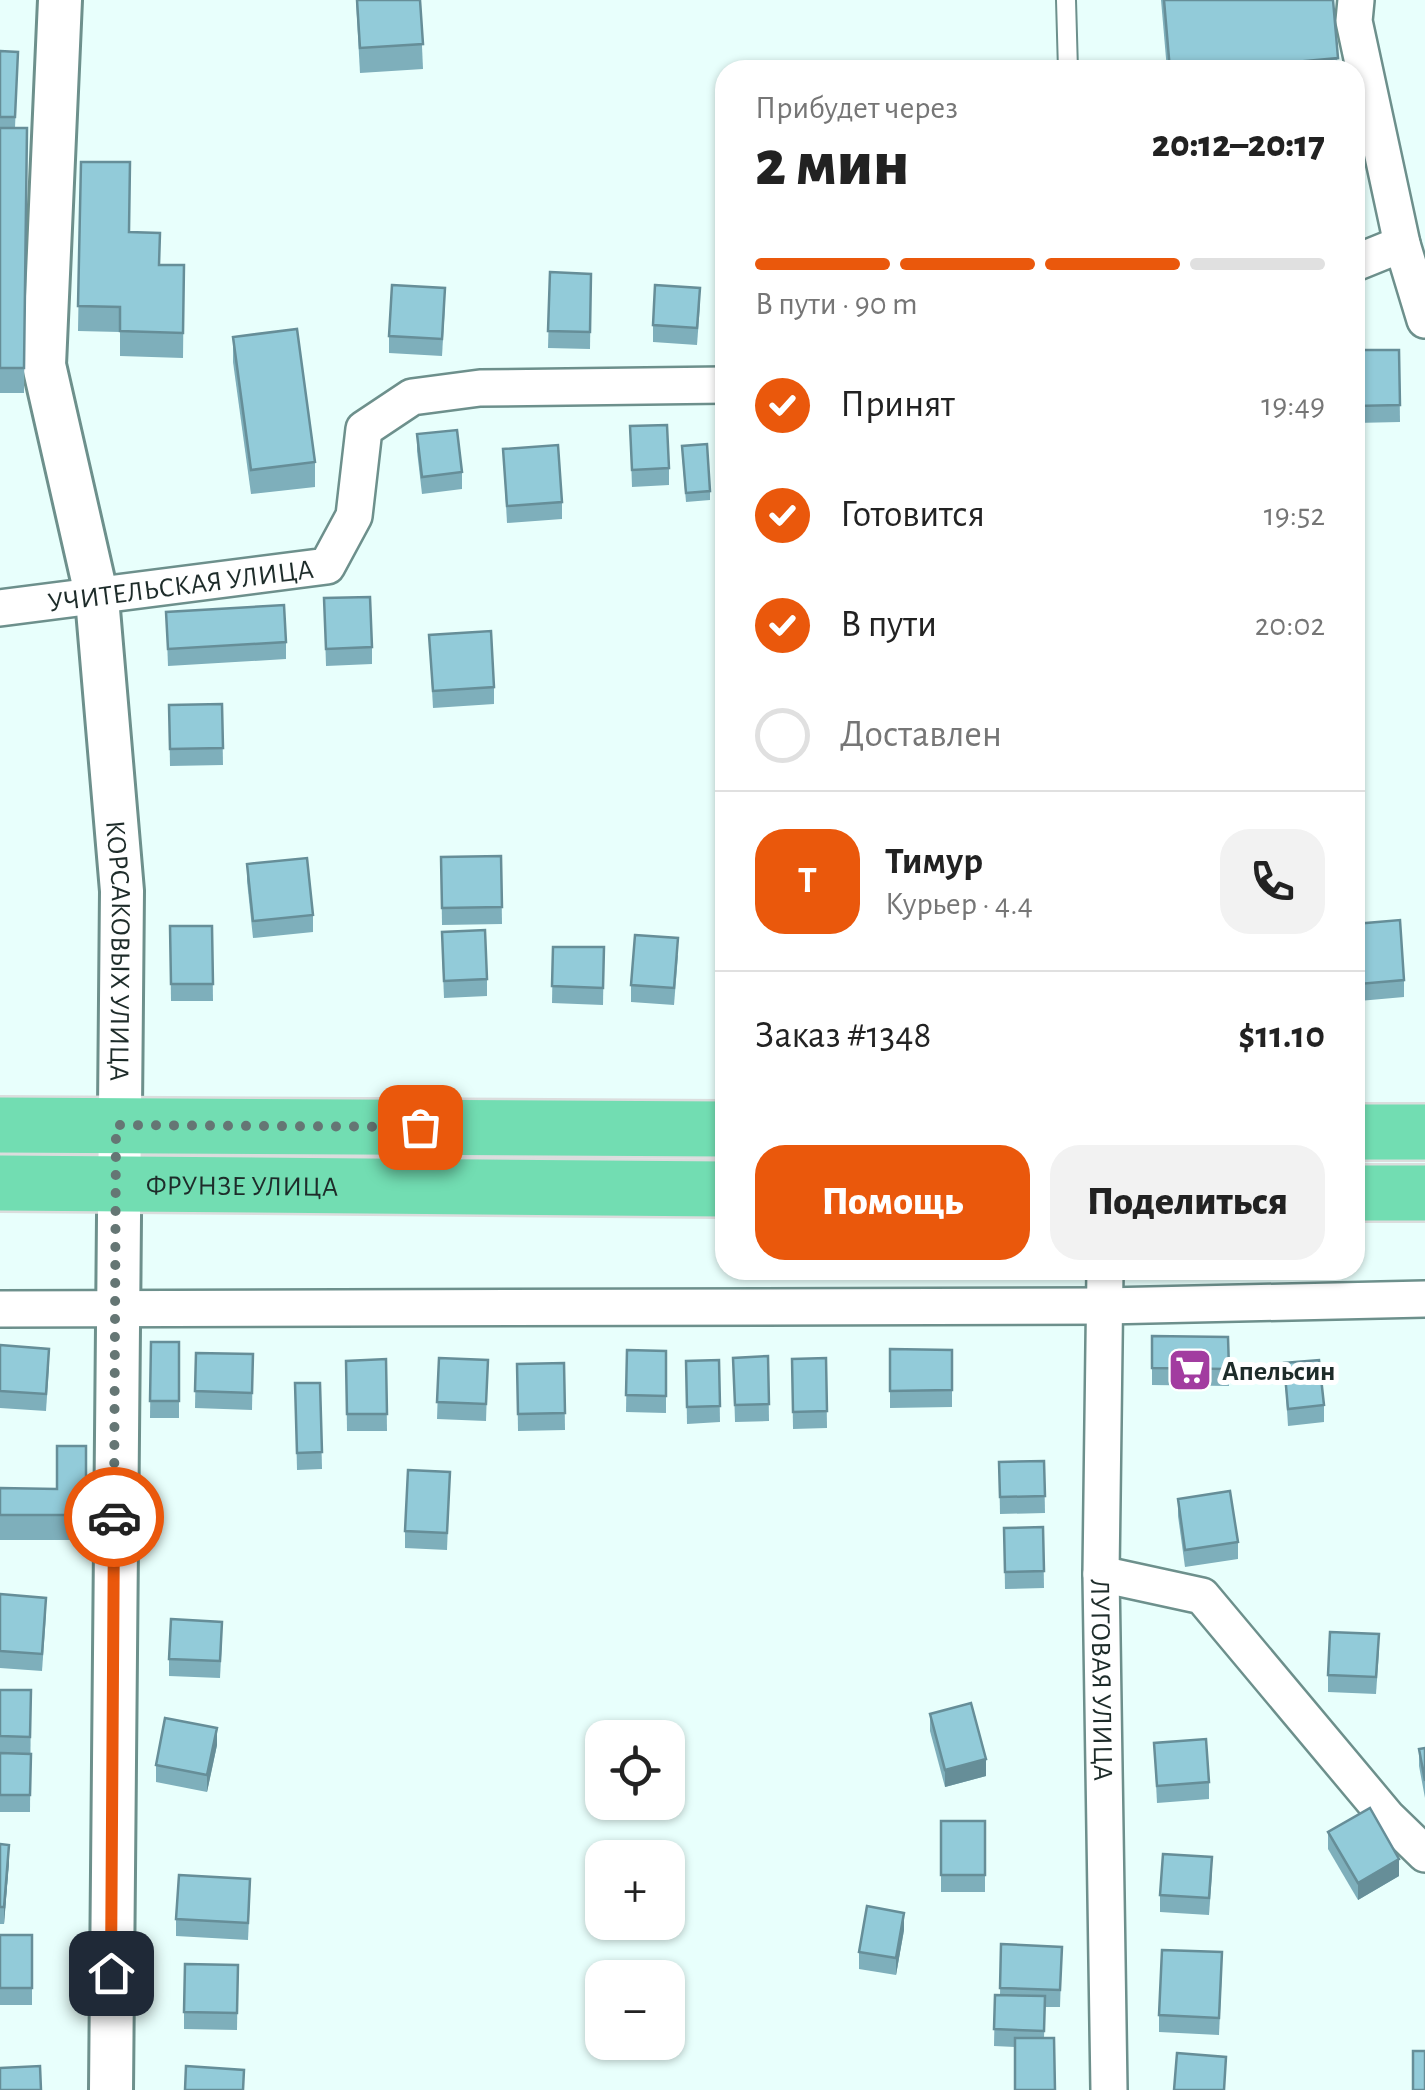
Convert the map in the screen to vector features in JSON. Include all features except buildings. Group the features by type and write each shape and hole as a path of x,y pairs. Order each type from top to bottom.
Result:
{"main road":[{"name":"ФРУНЗЕ УЛИЦА","path":"0,1125 715,1128"},
{"path":"1365,1132 1425,1132"},
{"name":"ФРУНЗЕ УЛИЦА","path":"0,1183 715,1189"},
{"path":"1365,1193 1425,1193"}],"street":[{"name":"КОРСАКОВЫХ УЛИЦА","path":"60,0 44,365 98,598 122,891 116,1125 111,2090"},
{"path":"1356,0 1354,21 1362,60"},
{"path":"1365,72 1402,244 1425,320"},
{"path":"1365,259 1402,244"},
{"name":"УЧИТЕЛЬСКАЯ УЛИЦА","path":"0,608 327,566 354,516 364,429 412,397 480,388 715,386"},
{"name":"ЛУГОВАЯ УЛИЦА","path":"1106,1280 1101,1574 1109,2090"},
{"path":"0,1309 1105,1306 1425,1298"},
{"path":"1101,1574 1202,1596 1387,1817 1425,1854"}],"lane":[{"path":"1066,0 1068,60"}],"way so far":[{"path":"114,1517 116,1125 420,1127"}],"place":[{"name":"Апельсин","path":"1190,1370"}],"route":[{"path":"111,1973 114,1517"}]}
